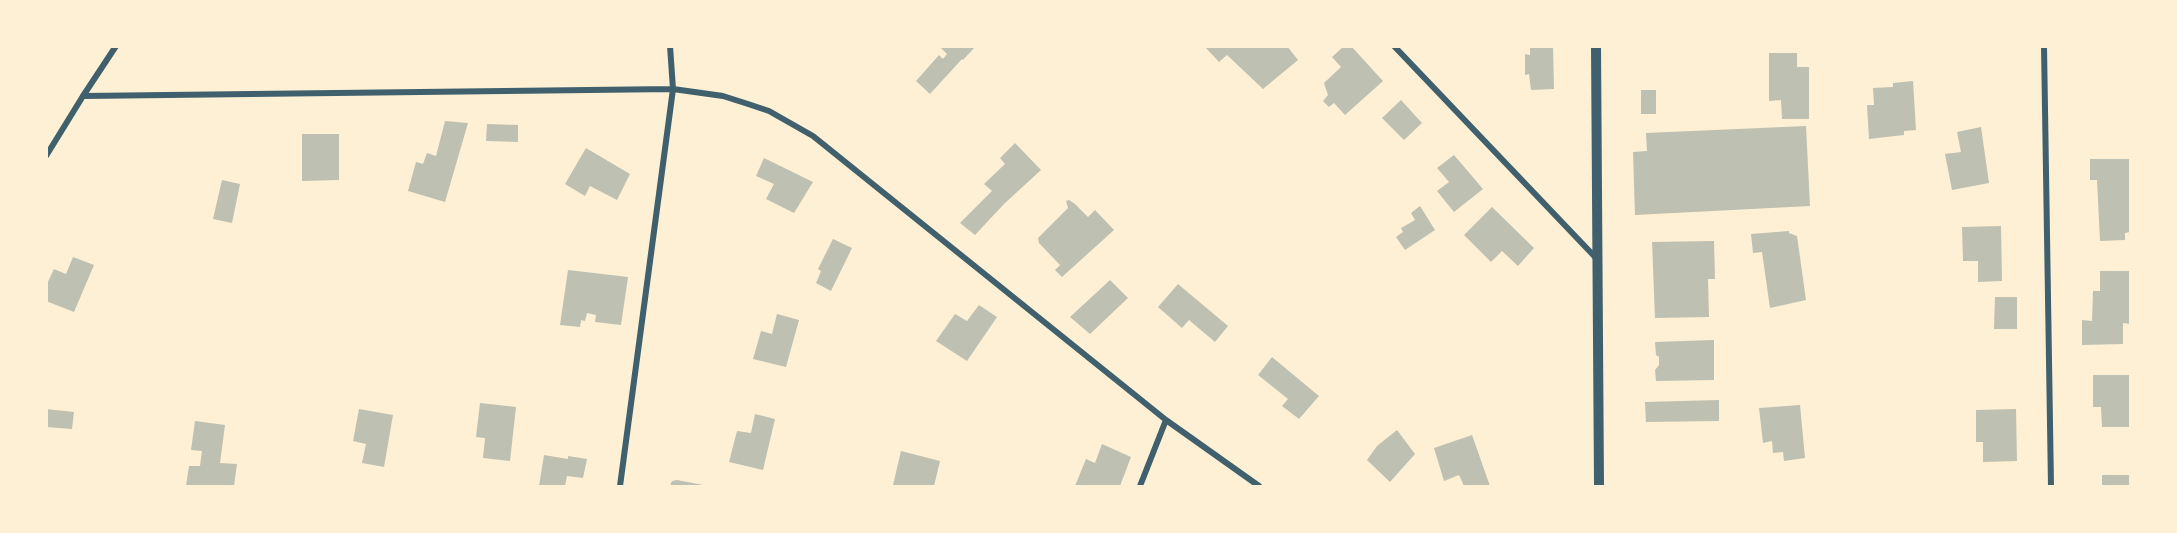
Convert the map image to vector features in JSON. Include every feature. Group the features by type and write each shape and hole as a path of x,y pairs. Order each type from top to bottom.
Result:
{"street":[{"path":"46,156 116,46"},
{"path":"620,486 673,89 670,46"},
{"path":"1394,46 1598,260"},
{"path":"1596,46 1599,486"},
{"path":"2044,46 2051,486"},
{"path":"83,96 673,89 698,91 740,101 769,111 813,136 1166,420 1259,486"},
{"path":"1140,486 1166,420"}],"building":[{"path":"939,46 976,46 930,94 916,81 939,55 943,59 947,54"},
{"path":"1207,46 1287,46 1298,60 1263,89 1227,55 1219,62 1206,48"},
{"path":"1344,46 1351,46 1383,81 1345,115 1334,103 1329,107 1323,101 1328,95 1324,83 1341,67 1332,57"},
{"path":"1530,46 1553,46 1554,89 1531,90 1529,74 1525,75 1525,54 1530,55"},
{"path":"1769,53 1797,53 1797,67 1809,67 1809,119 1782,119 1781,100 1769,101"},
{"path":"1913,81 1916,130 1904,131 1904,135 1869,139 1867,105 1874,105 1873,88 1893,87 1893,83"},
{"path":"1641,90 1656,90 1656,114 1641,114"},
{"path":"1401,100 1422,123 1404,140 1382,118"},
{"path":"445,121 468,123 445,202 408,191 416,162 423,164 427,153 436,156"},
{"path":"487,124 518,125 518,142 486,141"},
{"path":"1806,126 1810,206 1635,215 1633,152 1647,151 1646,133"},
{"path":"1981,127 1989,183 1952,190 1945,154 1961,152 1957,132"},
{"path":"302,134 339,134 339,180 302,181"},
{"path":"1015,143 1041,170 975,235 960,223 992,191 984,184 1005,164 1000,158"},
{"path":"586,148 630,174 617,200 590,186 585,196 565,184"},
{"path":"1454,155 1483,189 1454,212 1437,191 1449,182 1437,168"},
{"path":"764,158 813,182 794,213 766,199 774,184 756,176"},
{"path":"2090,159 2130,159 2130,232 2125,233 2125,240 2100,241 2097,180 2090,180"},
{"path":"222,180 240,184 232,223 213,219"},
{"path":"1069,200 1088,217 1095,210 1114,230 1062,277 1055,270 1060,265 1039,243 1038,238 1068,208 1066,201"},
{"path":"1420,206 1435,230 1405,250 1396,237 1403,232 1401,228 1415,220 1411,213"},
{"path":"1492,207 1534,248 1518,266 1502,251 1491,262 1464,235"},
{"path":"2001,226 2002,281 1978,282 1978,261 1963,261 1962,227"},
{"path":"1789,231 1797,236 1806,300 1770,308 1762,252 1753,253 1751,234"},
{"path":"833,239 852,248 831,291 816,283 821,271 818,269"},
{"path":"1714,241 1715,279 1708,279 1709,317 1655,318 1652,242"},
{"path":"73,257 94,265 74,312 46,301 46,286 54,269 66,274"},
{"path":"568,270 628,277 621,325 595,322 596,315 587,313 585,321 581,320 580,327 560,325"},
{"path":"2100,271 2130,271 2130,324 2123,323 2123,344 2082,345 2082,320 2092,321 2093,291 2100,291"},
{"path":"1110,280 1128,298 1090,334 1070,317"},
{"path":"1178,284 1228,326 1215,342 1189,320 1182,328 1158,307"},
{"path":"1995,297 2017,297 2017,329 1994,329"},
{"path":"979,305 997,317 967,361 936,341 955,314 967,321"},
{"path":"777,314 799,320 786,367 753,359 761,331 772,334"},
{"path":"1714,340 1714,380 1656,381 1655,370 1659,365 1659,357 1656,355 1655,342"},
{"path":"1272,357 1319,396 1299,419 1282,406 1288,399 1258,375"},
{"path":"2093,375 2130,375 2130,427 2102,427 2101,407 2093,407"},
{"path":"1719,400 1719,421 1646,422 1645,402"},
{"path":"480,403 516,407 510,461 483,458 485,438 476,437"},
{"path":"1800,405 1805,458 1784,461 1783,452 1773,453 1772,441 1763,443 1759,408"},
{"path":"46,409 74,412 72,429 46,427"},
{"path":"359,409 393,415 384,467 362,463 366,444 353,441"},
{"path":"2016,409 2017,461 1983,462 1983,442 1976,442 1976,410"},
{"path":"755,414 775,419 763,470 729,462 737,431 751,433"},
{"path":"195,421 225,425 220,463 237,464 234,486 186,486 189,466 200,466 202,451 191,450"},
{"path":"1397,430 1415,454 1390,482 1367,460 1377,446"},
{"path":"1472,435 1490,486 1464,486 1459,475 1444,481 1434,448"},
{"path":"1102,444 1131,457 1120,486 1075,486 1086,459 1095,463"},
{"path":"901,451 940,461 934,486 893,485"},
{"path":"544,455 587,459 583,478 567,476 565,486 539,486"},
{"path":"2102,475 2130,475 2130,486 2102,486"},
{"path":"672,481 703,486 670,486"}]}
